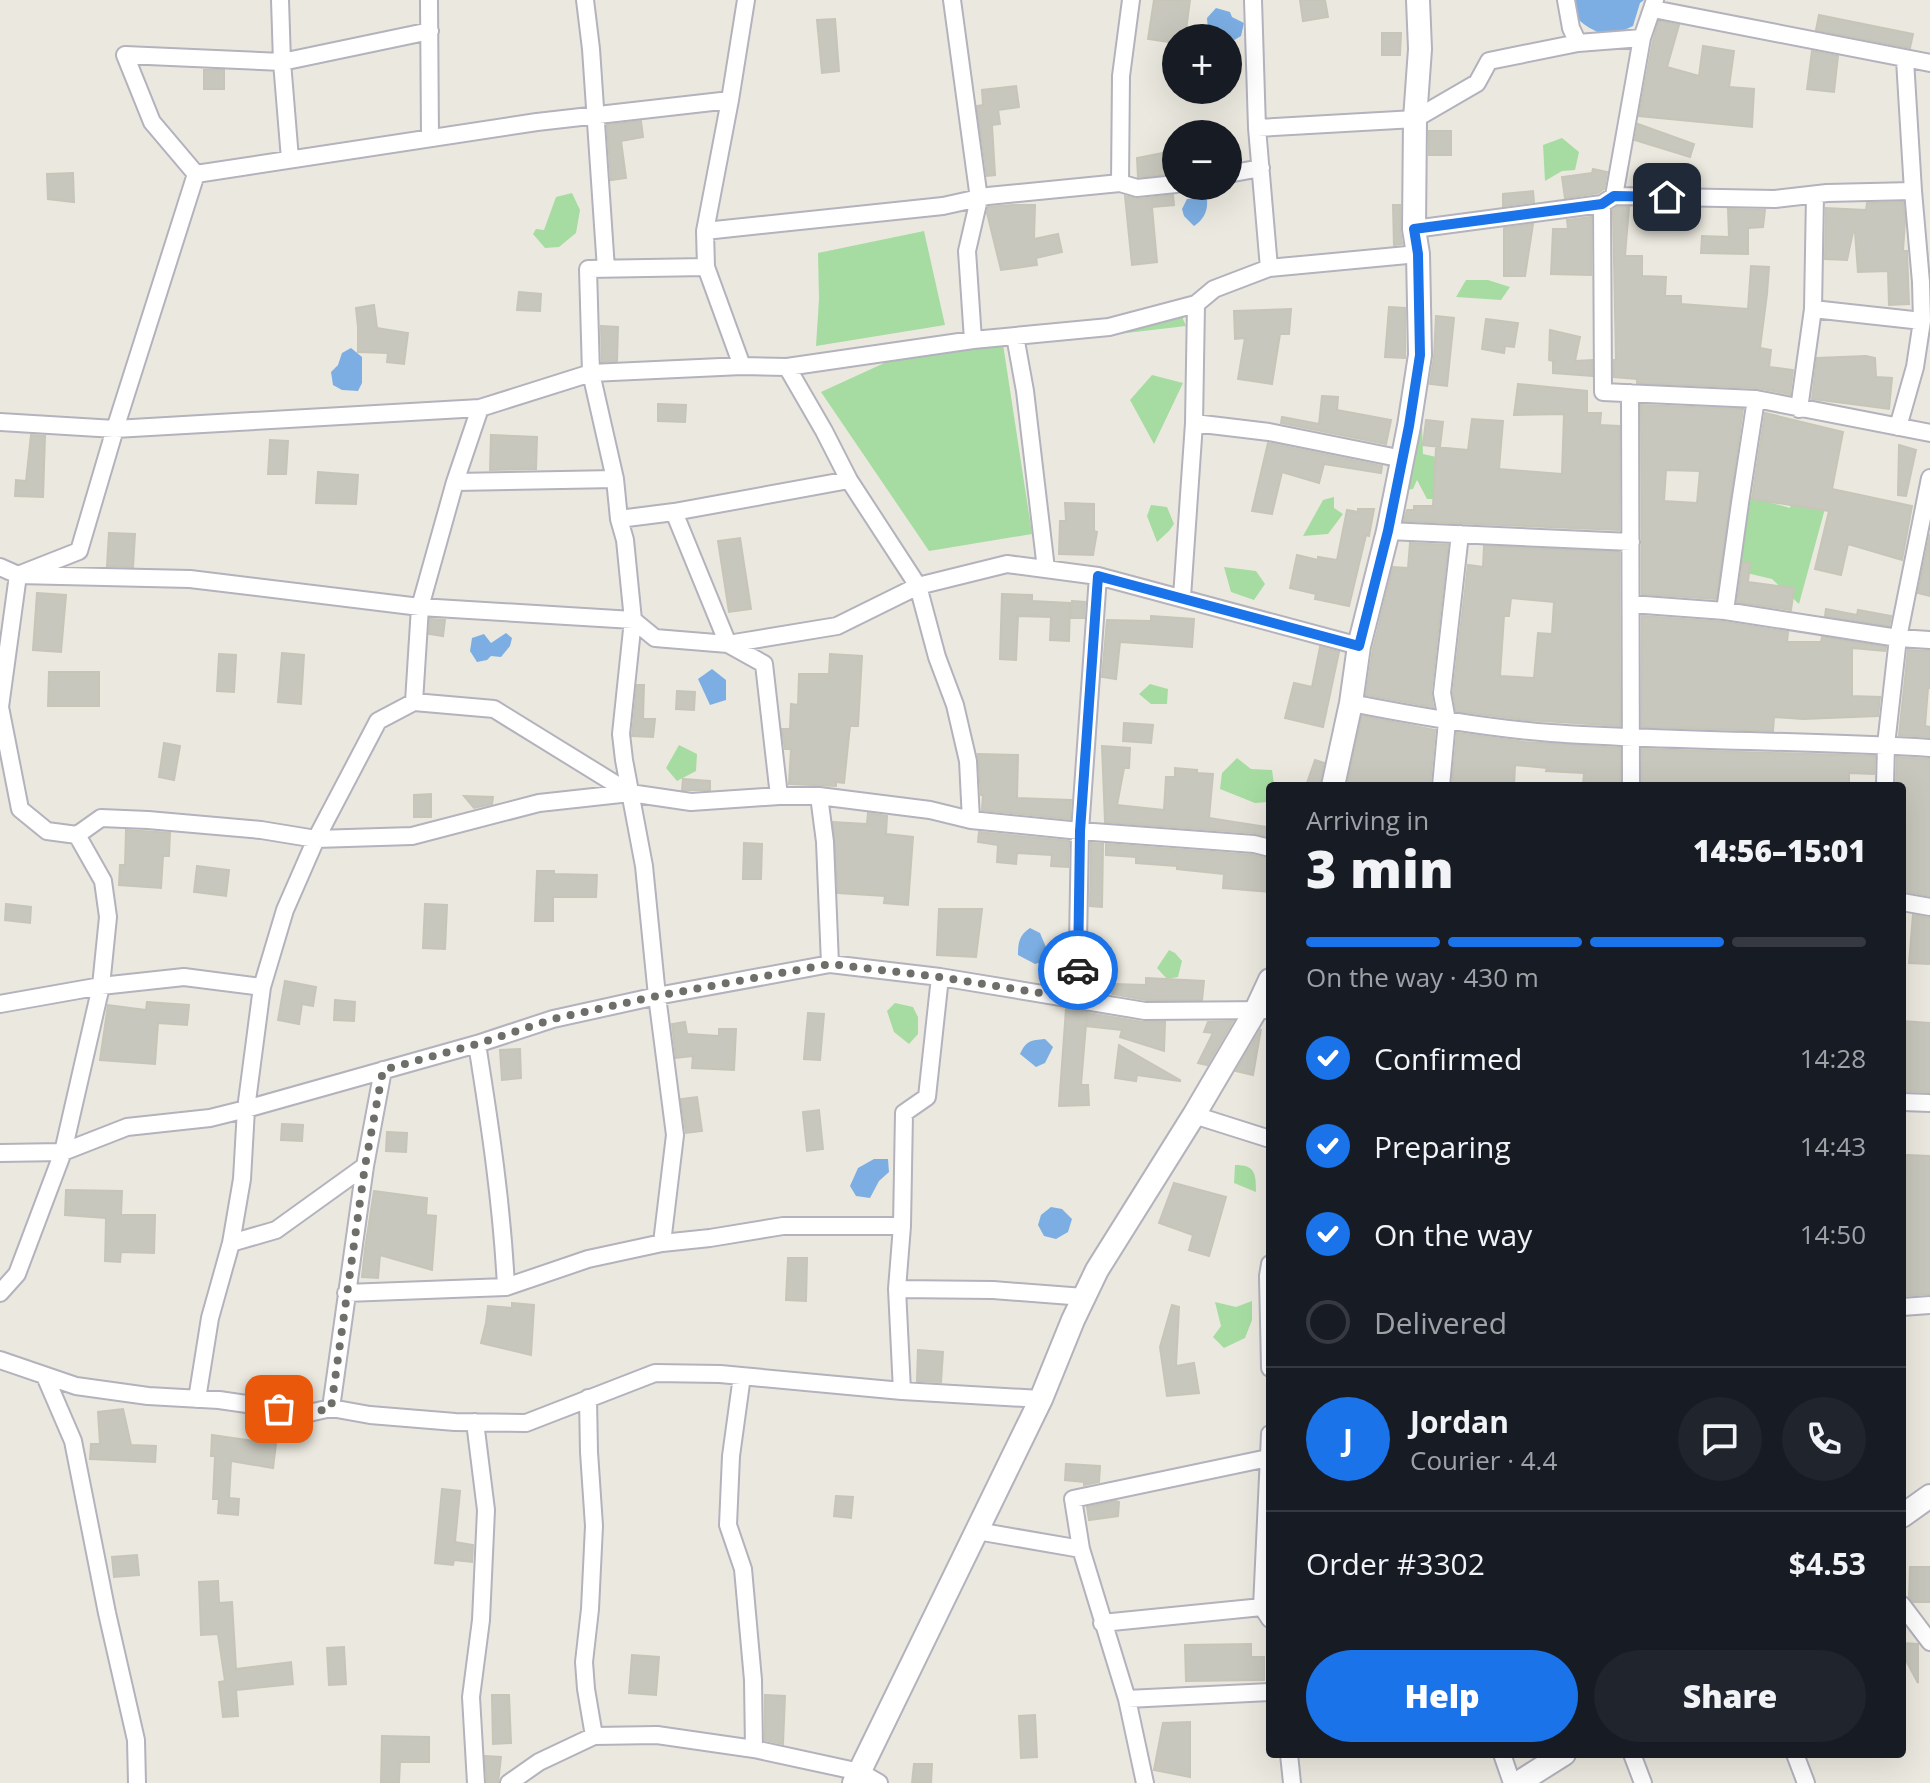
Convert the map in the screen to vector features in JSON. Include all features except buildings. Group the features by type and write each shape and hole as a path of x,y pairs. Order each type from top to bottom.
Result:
{"street":[{"path":"280,0 290,159"},
{"path":"429,0 430,138"},
{"path":"585,0 606,269"},
{"path":"742,366 706,267 705,231 746,0"},
{"path":"952,0 979,199 967,251 973,340"},
{"path":"1120,183 1121,76 1131,0"},
{"path":"1253,0 1257,128 1269,268"},
{"path":"1334,782 1351,703 1359,646 1403,459 1420,355 1418,254 1414,229 1415,119 1420,49 1418,0"},
{"path":"1566,0 1571,28 1578,43"},
{"path":"1930,63 1654,4 1642,38 1608,200 1603,392 1756,399 1930,433"},
{"path":"196,174 152,122 125,55 282,62 430,31"},
{"path":"1257,128 1415,119 1477,83 1489,61 1578,43 1642,38"},
{"path":"1898,427 1915,367 1926,283 1913,191 1905,60"},
{"path":"196,174 594,114 730,100"},
{"path":"1242,171 1261,168"},
{"path":"0,591 18,575 79,551 196,174"},
{"path":"705,231 943,206 988,196 1120,183 1137,188 1162,185"},
{"path":"1414,229 1608,200 1775,199 1827,193 1913,191"},
{"path":"1799,409 1813,309 1815,195"},
{"path":"0,422 115,429 480,408 591,373 787,367 973,340 1109,327 1196,304 1214,289 1269,268 1418,254"},
{"path":"662,1243 675,1135 644,866 621,734 633,620 615,479 591,373 588,269 706,267"},
{"path":"1182,597 1194,423 1196,304"},
{"path":"1813,309 1922,321"},
{"path":"1015,336 1025,391 1046,569"},
{"path":"787,367 849,480 918,586 937,657 955,705 968,761 971,820"},
{"path":"1630,393 1631,782"},
{"path":"1725,611 1756,399"},
{"path":"414,702 420,607 455,482 480,408"},
{"path":"1194,423 1269,432 1403,459"},
{"path":"1885,782 1886,745 1898,638 1930,478"},
{"path":"455,482 615,479"},
{"path":"619,519 849,480"},
{"path":"674,512 728,644 764,664 779,796"},
{"path":"1388,531 1631,542"},
{"path":"1441,782 1447,721 1442,693 1460,534"},
{"path":"0,567 18,575 190,579 420,607 633,620 655,638 728,644 837,626 918,586 1007,564 1098,576 1359,646"},
{"path":"18,575 0,707 20,809 47,831 77,835 101,818 261,830 316,839 412,836 539,803 630,793 691,802 819,796 930,810 971,820 1266,847"},
{"path":"1077,999 1080,831 1098,576"},
{"path":"1631,604 1725,611 1898,638 1930,640"},
{"path":"197,1399 210,1318 231,1243 242,1179 246,1109 262,987 285,910 316,839 378,721 414,702 494,709 630,793"},
{"path":"1351,703 1447,721 1548,733 1930,748"},
{"path":"819,796 825,842 830,964"},
{"path":"0,1293 17,1274 63,1152 101,986 108,917 103,881 77,835"},
{"path":"1906,903 1930,907"},
{"path":"0,1153 63,1152 127,1127 210,1118 246,1109 477,1044 553,1019 830,964 940,977 1145,1011 1264,1009"},
{"path":"0,1004 101,986 184,977 262,987"},
{"path":"902,1391 897,1289 902,1226 904,1113 927,1097 940,977"},
{"path":"509,1783 539,1762 594,1736 657,1735 754,1749 864,1780 1105,1256 1264,1009"},
{"path":"477,1044 494,1151 506,1287"},
{"path":"331,1408 365,1166 383,1070"},
{"path":"1906,1102 1930,1103"},
{"path":"1194,1115 1266,1138"},
{"path":"231,1243 276,1230 365,1166"},
{"path":"346,1293 506,1287 588,1259 662,1243 783,1226 902,1226"},
{"path":"897,1289 993,1290 1084,1297"},
{"path":"1906,1307 1930,1305"},
{"path":"0,1360 76,1386 148,1396 309,1413 331,1408 370,1415 475,1422 526,1423 655,1373 742,1376 902,1391 1041,1399"},
{"path":"45,1376 73,1441 136,1740 137,1783"},
{"path":"742,1376 731,1456 728,1525 743,1569 753,1680 754,1749"},
{"path":"588,1398 594,1526 584,1662 594,1736"},
{"path":"475,1422 486,1510 481,1620 471,1697 476,1783"},
{"path":"1145,1783 1127,1699 1081,1549 1073,1499 1266,1458"},
{"path":"1906,1513 1930,1496"},
{"path":"977,1531 1081,1549"},
{"path":"1906,1610 1930,1642"},
{"path":"1102,1623 1266,1613"},
{"path":"1127,1699 1266,1692"},
{"path":"1289,1758 1292,1783"},
{"path":"1503,1758 1512,1783"},
{"path":"1518,1783 1558,1758"},
{"path":"1634,1758 1643,1783"},
{"path":"1797,1758 1806,1783"}],"green space":[{"path":"1562,138 1579,152 1575,170 1562,171 1545,181 1543,145"},
{"path":"572,193 580,210 576,233 559,247 545,248 533,234 536,229 544,230 556,197"},
{"path":"924,231 945,325 816,346 818,253"},
{"path":"1466,280 1488,280 1510,287 1501,300 1456,297"},
{"path":"1184,311 1186,326 1101,333"},
{"path":"1414,312 1431,329 1422,426 1423,454 1441,458 1477,499 1427,499 1417,480 1413,489 1403,490"},
{"path":"1003,344 1032,534 929,551 821,392 893,359"},
{"path":"1152,375 1183,383 1154,444 1130,400"},
{"path":"1796,476 1829,494 1799,604 1772,579 1738,571 1751,497 1790,508"},
{"path":"1334,497 1334,508 1343,514 1328,534 1303,536 1323,500"},
{"path":"1151,505 1167,507 1174,524 1157,542 1147,516"},
{"path":"1224,567 1256,571 1265,584 1254,600 1231,592"},
{"path":"1150,684 1168,689 1167,704 1151,704 1139,694"},
{"path":"679,745 697,754 696,771 677,781 666,768"},
{"path":"1237,758 1251,769 1272,770 1274,782 1266,782 1266,802 1255,803 1220,789 1222,773"},
{"path":"1169,950 1182,961 1178,977 1167,979 1157,968"},
{"path":"895,1003 913,1007 918,1017 918,1034 909,1044 894,1032 887,1011"},
{"path":"1235,1165 1253,1171 1256,1192 1234,1183"},
{"path":"1252,1301 1252,1320 1245,1338 1224,1348 1213,1337 1221,1326 1215,1302 1236,1307"}],"water":[{"path":"1571,0 1644,0 1640,3 1633,26 1609,37 1578,19"},
{"path":"1216,8 1230,12 1232,17 1244,23 1242,32 1242,24 1207,24 1207,18"},
{"path":"1186,200 1207,200 1203,218 1194,226 1184,216 1182,209"},
{"path":"351,348 362,357 362,383 358,391 342,390 333,385 331,372 338,365 342,353"},
{"path":"506,633 512,638 501,657 491,656 477,662 470,651 472,638 484,634 491,643"},
{"path":"712,669 726,680 726,700 710,705 698,679"},
{"path":"1030,928 1040,933 1051,959 1035,964 1018,955 1023,933"},
{"path":"1045,1039 1053,1047 1045,1063 1036,1067 1020,1054 1030,1042"},
{"path":"874,1159 888,1159 889,1172 879,1181 870,1198 856,1196 850,1186 858,1168"},
{"path":"1051,1207 1062,1209 1072,1219 1068,1232 1056,1239 1044,1236 1038,1225 1041,1215"}],"way so far":[{"path":"279,1409 309,1413 331,1408 365,1166 383,1070 553,1019 830,964 940,977 1077,999 1078,970"}],"route":[{"path":"1078,970 1080,831 1098,576 1359,646 1388,531 1420,355 1418,254 1414,229 1602,204 1614,196 1667,197"}]}
